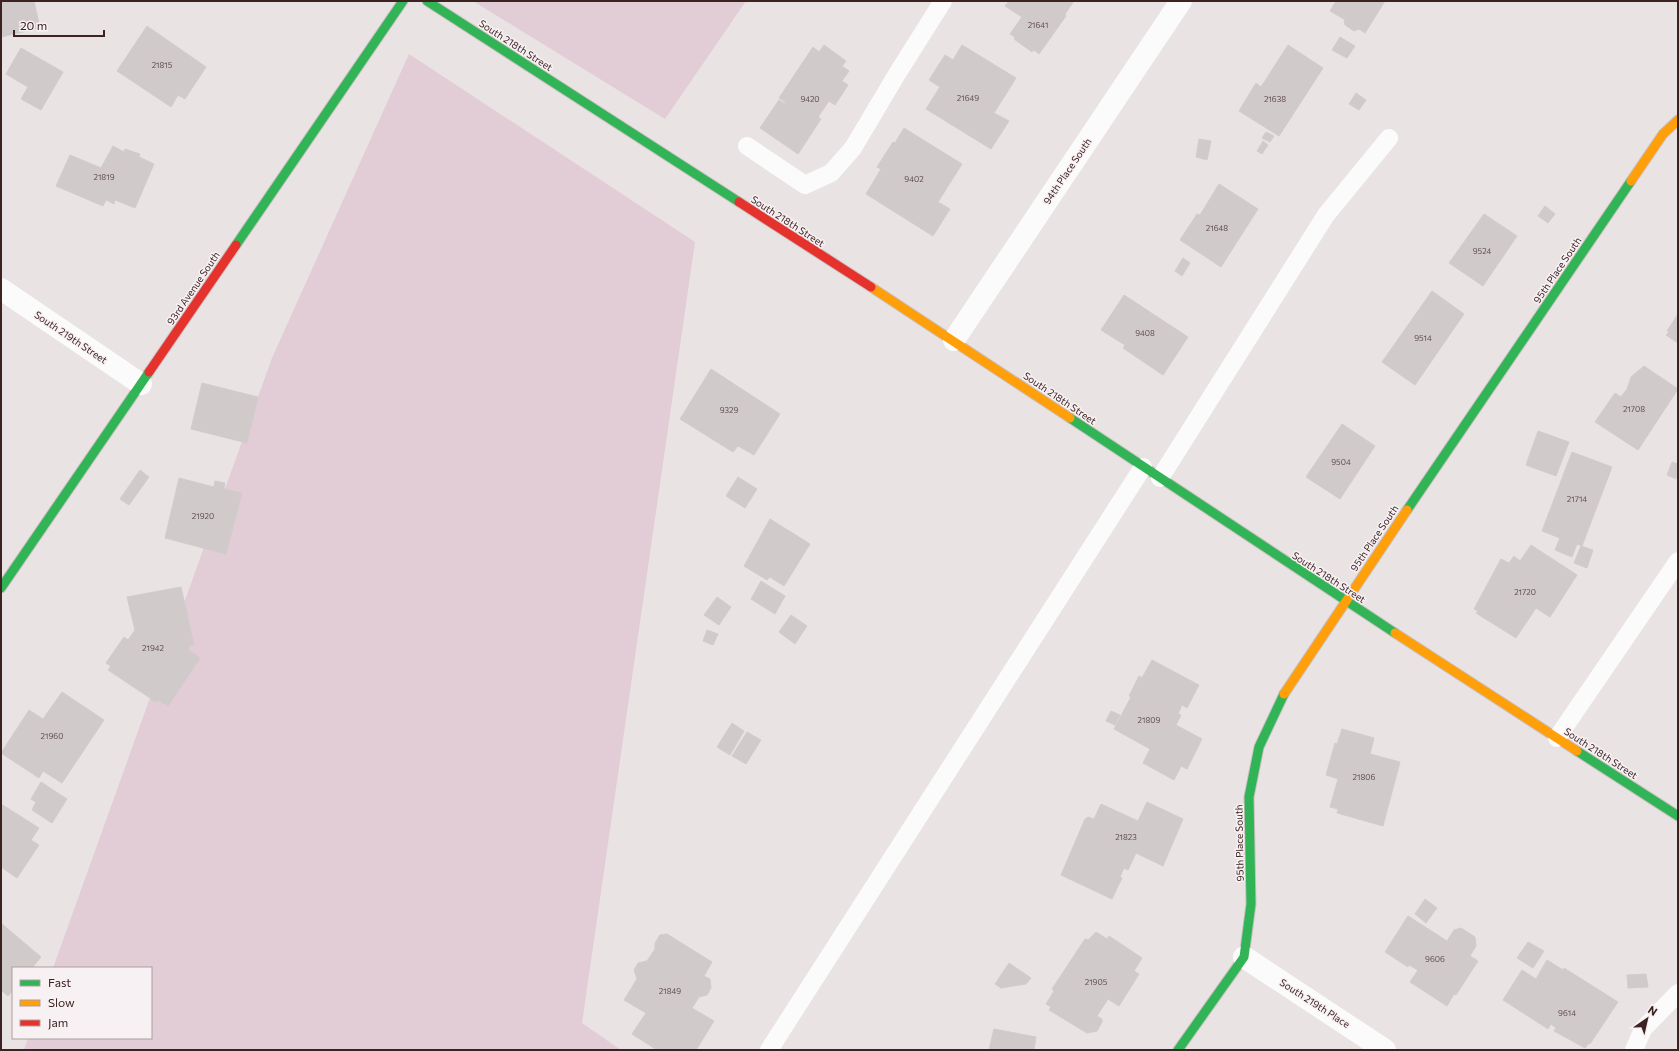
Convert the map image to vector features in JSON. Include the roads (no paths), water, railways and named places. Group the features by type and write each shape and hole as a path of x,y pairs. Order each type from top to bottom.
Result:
{"street":[{"name":"93rd Avenue South","path":"1,588 402,1"},
{"name":"South 218th Street","path":"427,1 954,340 1345,601 1678,816"},
{"name":"94th Place South","path":"954,340 1180,1"},
{"name":"95th Place South","path":"1178,1050 1244,957 1251,904 1249,797 1259,747 1285,691 1663,134 1678,120"},
{"name":"South 219th Street","path":"1,290 141,384"},
{"name":"South 219th Place","path":"1244,957 1386,1050"}],"lane":[{"path":"747,146 805,185 831,173 853,148 896,74 943,1"},
{"path":"1160,478 1326,215 1389,138"},
{"path":"769,1050 1143,467"},
{"path":"1557,738 1678,561"},
{"path":"1634,1050 1644,1029 1678,993"}]}
